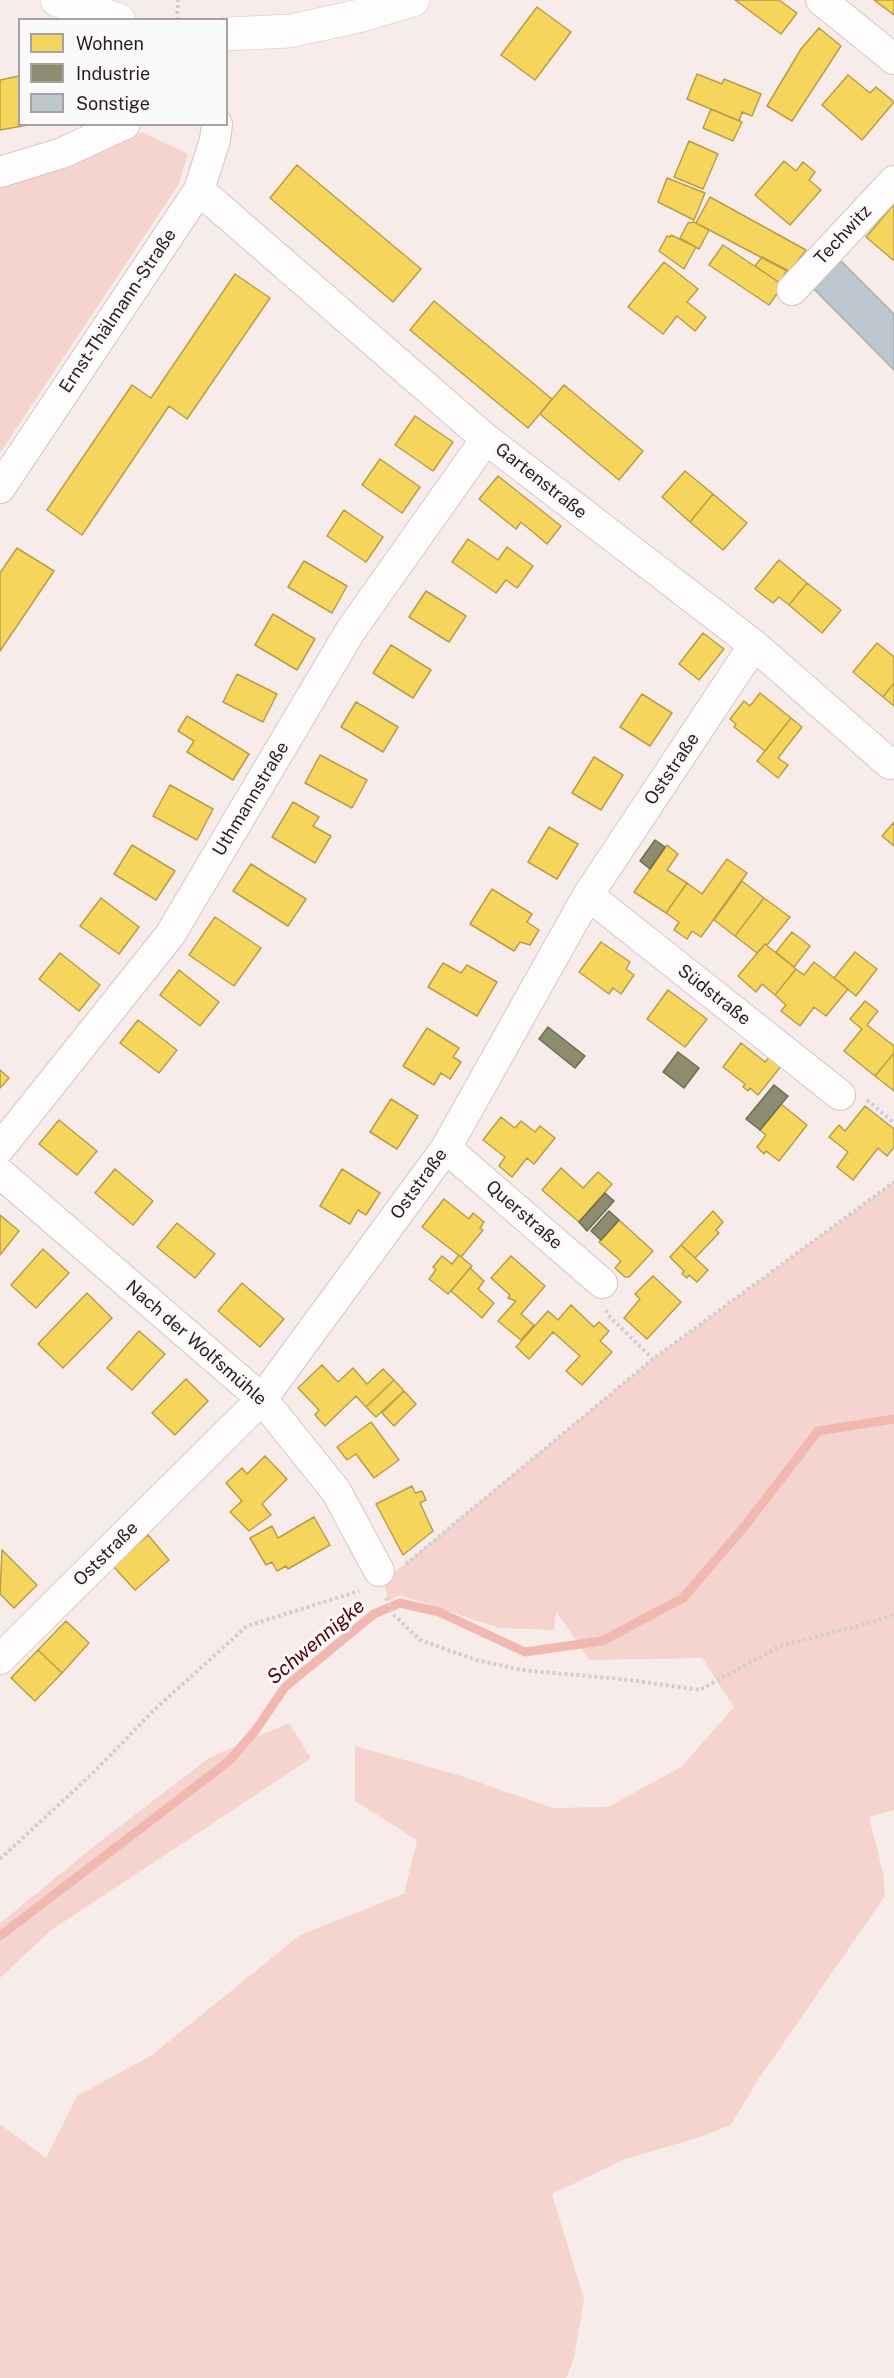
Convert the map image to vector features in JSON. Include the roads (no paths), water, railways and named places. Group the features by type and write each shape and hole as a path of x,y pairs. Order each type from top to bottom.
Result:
{"street":[{"path":"57,0 113,18"},
{"path":"228,37 290,31 359,16 413,0"},
{"path":"821,0 894,59"},
{"path":"0,171 62,153 121,126"},
{"name":"Ernst-Thälmann-Straße","path":"0,488 198,190 215,140 217,126"},
{"name":"Techwitz","path":"792,290 894,181"},
{"name":"Gartenstraße","path":"198,190 486,439 754,645 890,764"},
{"name":"Uthmannstraße","path":"0,1148 170,935 351,630 486,439"},
{"name":"Oststraße","path":"3,1649 262,1399 446,1148 588,895 754,645"},
{"name":"Südstraße","path":"588,895 840,1095"},
{"name":"Querstraße","path":"446,1148 599,1280"},
{"name":"Nach der Wolfsmühle","path":"0,1173 262,1399 336,1491 377,1584"}],"waterway":[{"name":"Schwennigke","path":"0,1936 229,1761 255,1731 285,1687 374,1614 400,1603 439,1612 525,1652 602,1641 683,1598 744,1527 818,1431 894,1419"}]}
